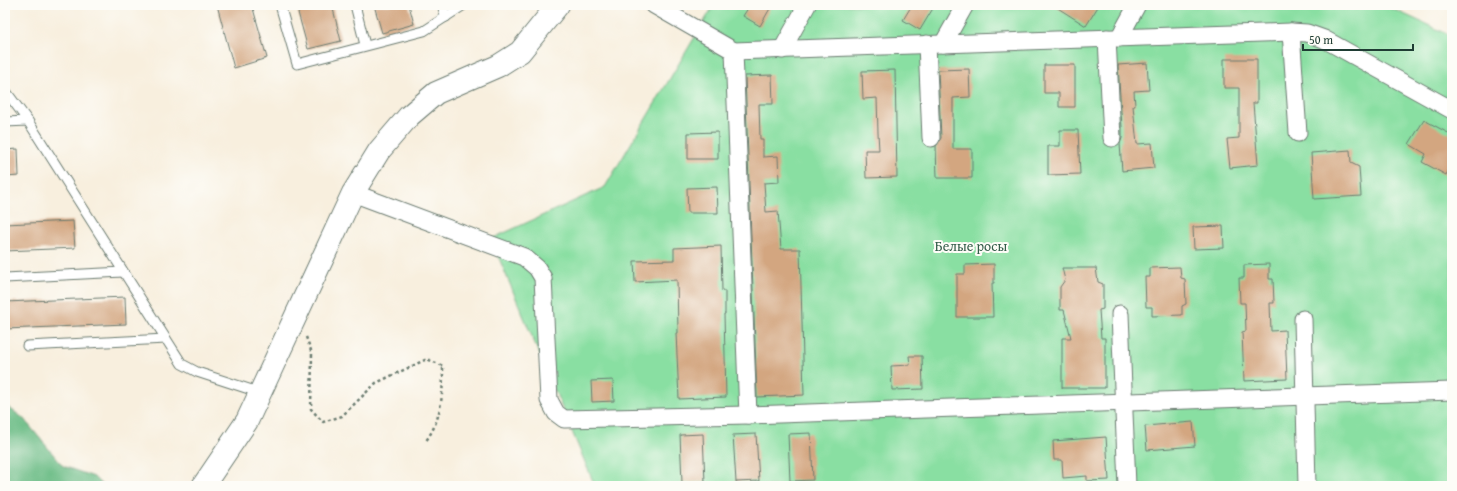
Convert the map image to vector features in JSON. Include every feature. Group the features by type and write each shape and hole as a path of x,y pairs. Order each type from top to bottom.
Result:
{"street":[{"path":"203,486 247,421 353,193 379,151 409,116 436,93 498,66 520,52 558,5"},
{"path":"654,5 734,51 1291,32 1307,34 1324,39 1452,110"},
{"path":"782,50 808,5"},
{"path":"931,138 935,44 965,5"},
{"path":"1112,138 1113,38 1137,5"},
{"path":"1291,32 1298,133"},
{"path":"734,51 748,415"},
{"path":"353,193 524,257 537,268 543,278 549,400 556,413 564,419 748,415 1452,391"},
{"path":"1120,314 1127,486"},
{"path":"1303,319 1307,486"}],"lane":[{"path":"280,5 297,64 365,45 424,31 464,5"},
{"path":"355,5 365,45"},
{"path":"442,5 446,17"},
{"path":"5,90 28,121 182,364 197,372 261,393"},
{"path":"5,122 28,121"},
{"path":"5,278 123,272"},
{"path":"28,346 166,338"}],"path":[{"path":"290,330 305,335 312,353 311,409 323,422 342,416 376,383 427,359 443,366 443,397 434,431 426,442"}],"green space":[{"name":"Белые росы","path":"714,5 1384,5 1452,36 1452,486 595,486 491,239 605,187"},
{"path":"5,405 23,418 63,466 94,477 103,486 5,486"}],"building":[{"path":"217,5 252,5 267,58 234,68"},
{"path":"296,5 332,5 341,41 308,49"},
{"path":"374,5 409,5 414,24 382,33"},
{"path":"750,5 772,5 760,26 743,16"},
{"path":"912,5 935,5 920,30 903,20"},
{"path":"1053,5 1099,5 1086,26"},
{"path":"1224,59 1257,59 1257,103 1253,103 1258,165 1230,168 1227,139 1239,138 1239,88 1224,88"},
{"path":"1147,63 1149,90 1134,91 1135,106 1133,106 1137,144 1152,143 1154,168 1122,171 1120,144 1122,138 1122,127 1118,65"},
{"path":"1044,65 1075,65 1075,107 1059,107 1059,93 1044,93"},
{"path":"969,69 970,97 953,98 953,149 972,149 972,178 937,178 936,146 941,138 938,70"},
{"path":"895,70 897,177 866,178 865,150 879,150 877,98 863,99 862,71"},
{"path":"772,75 773,104 759,104 760,139 763,139 763,157 778,156 779,182 764,183 766,212 778,211 781,249 800,249 804,395 757,397 745,76"},
{"path":"1424,120 1452,135 1452,164 1446,175 1422,162 1426,154 1409,144"},
{"path":"1060,130 1078,130 1080,174 1048,175 1048,146 1060,146"},
{"path":"718,132 718,159 688,159 688,133"},
{"path":"18,149 19,176 5,177 5,150"},
{"path":"1350,150 1351,163 1359,167 1361,196 1314,199 1311,153"},
{"path":"717,187 718,213 688,213 687,188"},
{"path":"73,221 75,248 5,251 5,224"},
{"path":"1223,226 1224,248 1194,249 1193,227"},
{"path":"721,246 722,291 725,291 724,314 726,397 679,399 676,333 678,333 677,280 635,282 634,261 674,260 674,248"},
{"path":"994,264 994,283 992,283 993,317 957,317 957,274 965,274 965,265"},
{"path":"1269,264 1269,279 1273,279 1274,303 1270,303 1271,331 1285,330 1287,379 1244,381 1242,332 1246,331 1245,303 1240,303 1239,278 1244,278 1244,265"},
{"path":"1180,267 1181,278 1185,279 1186,304 1182,306 1182,315 1152,316 1152,307 1146,307 1145,277 1150,277 1150,268"},
{"path":"1062,268 1096,268 1098,282 1103,284 1103,309 1099,310 1101,338 1105,338 1105,388 1062,388 1062,338 1071,338 1064,310 1060,310 1060,287 1065,280"},
{"path":"125,297 126,324 5,329 5,302"},
{"path":"909,356 922,356 923,389 892,390 891,366 910,365"},
{"path":"613,380 614,401 592,402 591,381"},
{"path":"1193,422 1195,446 1147,450 1145,426"},
{"path":"811,433 813,480 790,481 788,434"},
{"path":"703,434 705,482 682,483 680,435"},
{"path":"756,434 759,481 736,482 733,435"},
{"path":"1106,437 1109,480 1087,481 1087,476 1063,478 1062,460 1054,460 1053,441"}]}
